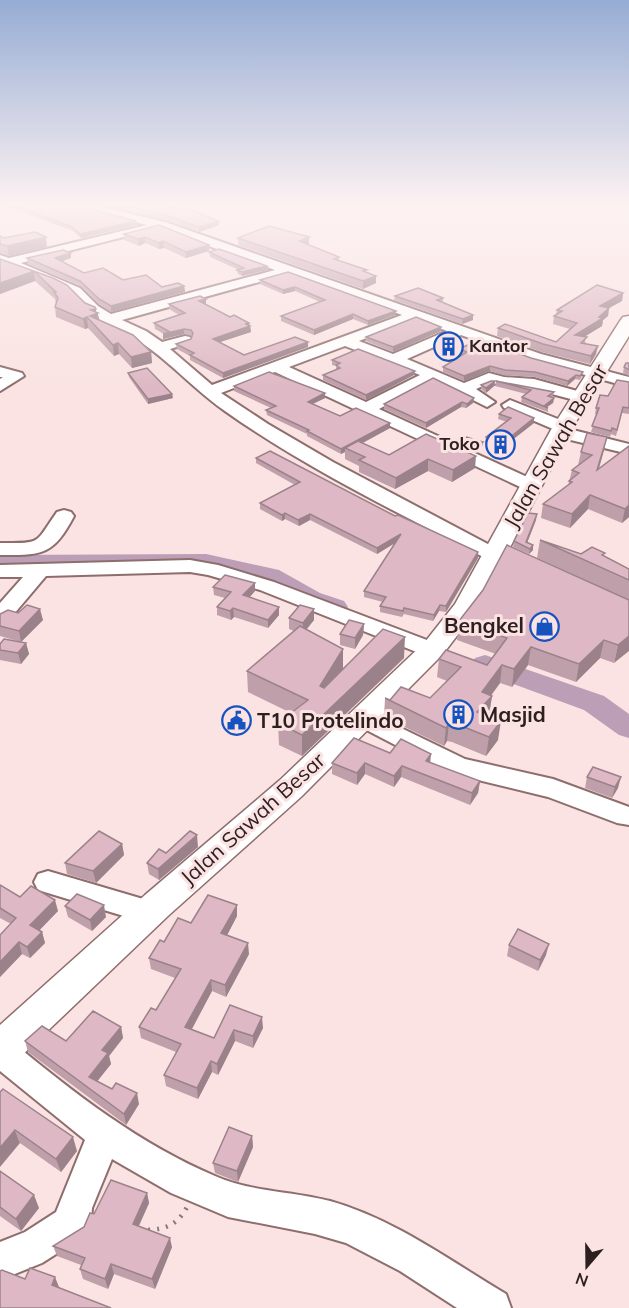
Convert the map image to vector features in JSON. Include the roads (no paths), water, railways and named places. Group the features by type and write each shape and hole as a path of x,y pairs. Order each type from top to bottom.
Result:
{"main road":[{"name":"Jalan Sawah Besar","path":"0,1051 150,912 291,788 438,643 466,607 561,430 629,321"}],"street":[{"path":"10,265 68,287 93,309 104,314 106,320"},
{"path":"275,265 488,340 597,375 629,382"},
{"path":"106,320 289,270"},
{"path":"208,392 417,314"},
{"path":"106,320 121,323 159,347 208,392 241,414 376,492 495,552 517,559"},
{"path":"393,358 461,330"},
{"path":"159,347 185,340"},
{"path":"345,341 433,374 487,402"},
{"path":"277,367 531,486"},
{"path":"0,372 16,375 0,386"},
{"path":"366,409 433,374"},
{"path":"464,389 489,378 511,383 534,384 582,397"},
{"path":"510,405 561,430 629,449"},
{"path":"0,549 38,548 45,545 51,540 64,516"},
{"path":"0,571 190,566 211,569 438,643"},
{"path":"0,616 40,570"},
{"path":"364,718 458,767 553,789 626,816"},
{"path":"48,882 150,912"},
{"path":"0,1051 104,1136 197,1186 239,1203 330,1219 371,1235 492,1308"},
{"path":"0,1261 19,1256 38,1246 73,1222 74,1208 104,1136"}],"waterway":[{"path":"0,562 206,561 270,575 311,598 335,607"},
{"path":"485,664 594,703 629,728"}],"place":[{"name":"Kantor","path":"448,346"},
{"name":"Toko","path":"501,444"},
{"name":"Bengkel","path":"545,626"},
{"name":"Masjid","path":"459,715"},
{"name":"T10 Protelindo","path":"236,721"}]}
